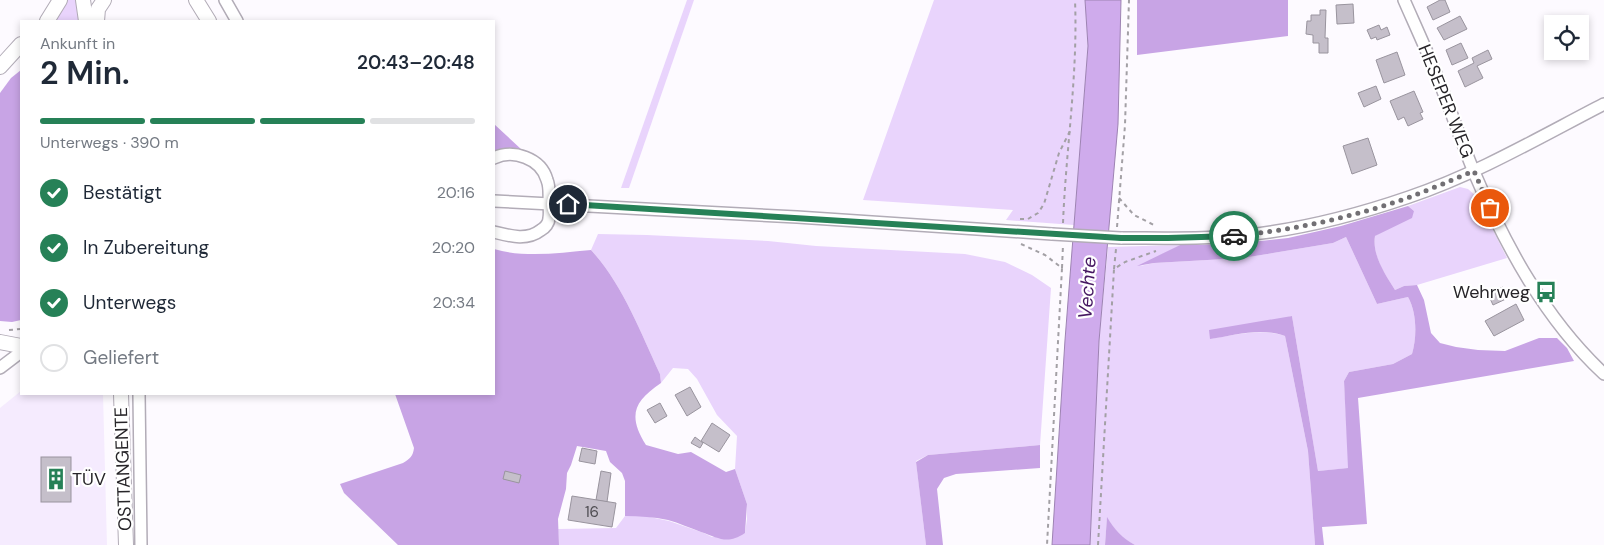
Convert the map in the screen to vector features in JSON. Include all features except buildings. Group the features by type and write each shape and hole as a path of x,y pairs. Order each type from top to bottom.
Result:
{"main road":[{"path":"48,20 60,0"},
{"path":"83,0 86,20"},
{"path":"97,20 98,8 104,0"},
{"path":"196,0 208,20"},
{"path":"0,66 20,45"},
{"path":"0,66 20,57"},
{"path":"0,342 20,346"},
{"name":"OSTTANGENTE","path":"121,395 126,545"}],"street":[{"path":"224,0 236,20"},
{"name":"HESEPER WEG","path":"1404,0 1437,76 1474,171 1510,249 1539,296 1571,340 1604,374"},
{"path":"495,201 549,202 1118,238 1220,237 1301,227 1350,215 1409,197 1474,171 1604,104"},
{"path":"495,158 510,154 530,158 539,165 548,180 550,220 534,236 509,236 495,232"},
{"path":"0,368 20,353"},
{"path":"139,395 141,545"}],"path":[{"path":"1046,545 1062,268 1059,235 1075,60 1074,0"},
{"path":"1098,545 1114,269 1118,238 1125,124 1129,0"},
{"path":"1062,268 1045,256 1012,238 1008,232 1008,223 1014,220 1028,219 1038,213 1044,204 1059,153 1070,131"},
{"path":"1114,269 1125,262 1158,250 1167,244 1168,238 1165,230 1134,215 1119,198"}],"shaded area":[{"path":"66,0 76,0 79,20 55,20"},
{"path":"687,0 694,0 629,188 621,188"},
{"path":"934,0 1085,0 1088,46 1074,225 1006,220 1013,210 863,200"},
{"path":"1137,0 1288,0 1288,36 1137,55"},
{"path":"20,71 20,320 12,322 0,321 0,93 11,78"},
{"path":"495,125 522,150 495,152"},
{"path":"1460,187 1468,189 1476,196 1507,258 1395,290 1377,258 1375,236 1414,211 1408,206"},
{"path":"1408,206 1414,211 1412,218 1375,236 1375,250 1380,264 1395,290 1404,286 1417,285 1424,300 1431,333 1440,343 1478,350 1505,351 1539,338 1557,338 1567,348 1574,361 1358,398 1367,524 1322,527 1324,545 1315,545 1308,451 1285,336 1276,333 1257,332 1210,339 1209,330 1292,316 1318,471 1348,468 1344,381 1349,372 1393,364 1412,354 1415,340 1415,325 1413,310 1408,297 1377,304 1346,237 1333,243 1243,258 1154,263 1137,266 1180,245 1233,244 1288,238 1341,226"},
{"path":"598,234 768,241 816,246 965,254 1005,262 1032,275 1051,288 1040,445 928,455 916,461 926,545 559,545 558,529 616,528 625,516 645,516 669,521 712,537 745,533 747,519 747,504 735,469 737,436 717,415 697,379 688,369 673,368 661,383 660,374 622,293 591,250"},
{"path":"1346,237 1377,304 1408,297 1413,310 1415,325 1415,340 1412,354 1393,364 1349,372 1344,381 1349,468 1318,471 1292,316 1210,339 1257,332 1285,336 1308,451 1315,545 1135,545 1119,534 1107,518 1105,545 1090,545 1099,341 1108,247 1180,245 1140,266 1154,263 1243,258 1333,243"},
{"path":"495,249 530,254 591,250 622,293 660,374 661,383 644,397 636,410 635,418 640,435 646,445 678,454 691,452 726,472 735,469 747,504 745,533 728,540 668,520 625,516 625,481 622,473 610,462 606,451 577,446 567,473 566,489 558,519 559,545 398,545 344,493 340,484 403,463 412,455 414,448 395,395 495,395"},
{"path":"20,392 20,395 103,395 107,545 0,545 0,408"},
{"path":"1040,445 1040,468 956,474 944,478 937,489 943,545 926,545 916,462 928,455"},
{"path":"1107,517 1126,540 1135,545 1105,545"}],"water":[{"name":"Vechte","path":"1085,0 1121,0 1118,124 1099,341 1090,545 1052,545 1065,340 1088,46"}],"way so far":[{"path":"1234,236 1301,227 1350,215 1409,197 1474,171 1490,208"}],"place":[{"name":"Wehrweg","path":"1546,292"},
{"name":"TÜV","path":"56,479"}],"route":[{"path":"568,204 1121,238 1234,236"}]}
